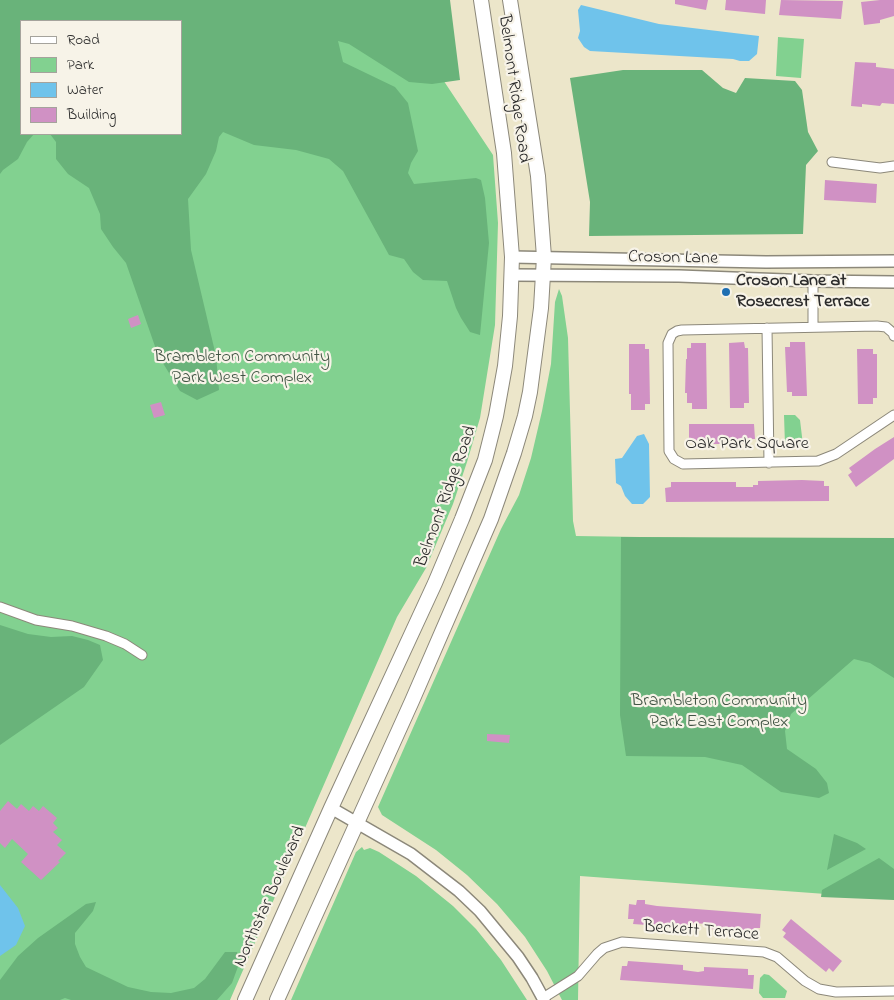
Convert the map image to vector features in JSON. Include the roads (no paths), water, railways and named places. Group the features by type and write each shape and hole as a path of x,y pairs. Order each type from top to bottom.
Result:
{"main road":[{"name":"Belmont Ridge Road","path":"331,808 435,583 462,519 485,460 505,366 510,316 512,257 504,153 481,0"},
{"name":"Belmont Ridge Road","path":"357,822 491,519 514,453 530,392 541,308 544,257 538,176 510,0"},
{"name":"Croson Lane","path":"512,257 766,262 894,261"},
{"name":"Croson Lane","path":"512,275 680,276 894,282"},
{"path":"331,808 412,854 459,891 480,912 518,957 544,999"},
{"name":"Northstar Boulevard","path":"245,1000 331,808"},
{"path":"277,1000 357,822"}],"street":[{"path":"832,162 880,168 894,166"},
{"path":"813,281 813,327"},
{"name":"Oak Park Square","path":"894,336 893,332 878,326 682,330 672,334 668,343 669,451 674,459 683,464 808,462 828,458 894,415"},
{"path":"767,328 770,462"},
{"path":"0,607 36,620 72,626 106,636 125,644 142,656"},
{"name":"Beckett Terrace","path":"544,999 578,976 604,948 622,942 764,952 777,957 805,981 819,989 836,992 894,991"}],"water":[{"path":"581,5 659,24 759,36 757,54 749,61 740,61 733,59 590,51 584,47 578,38 580,31 578,10"},
{"path":"644,434 649,444 650,497 643,504 632,504 625,496 621,486 616,483 615,459 622,458 637,436"},
{"path":"0,885 18,908 25,926 16,945 0,956"}],"place":[{"name":"Croson Lane at Rosecrest Terrace","path":"726,292"}],"park label":[{"name":"Brambleton Community Park West Complex","path":"242,368"},
{"name":"Brambleton Community Park East Complex","path":"719,712"}]}
